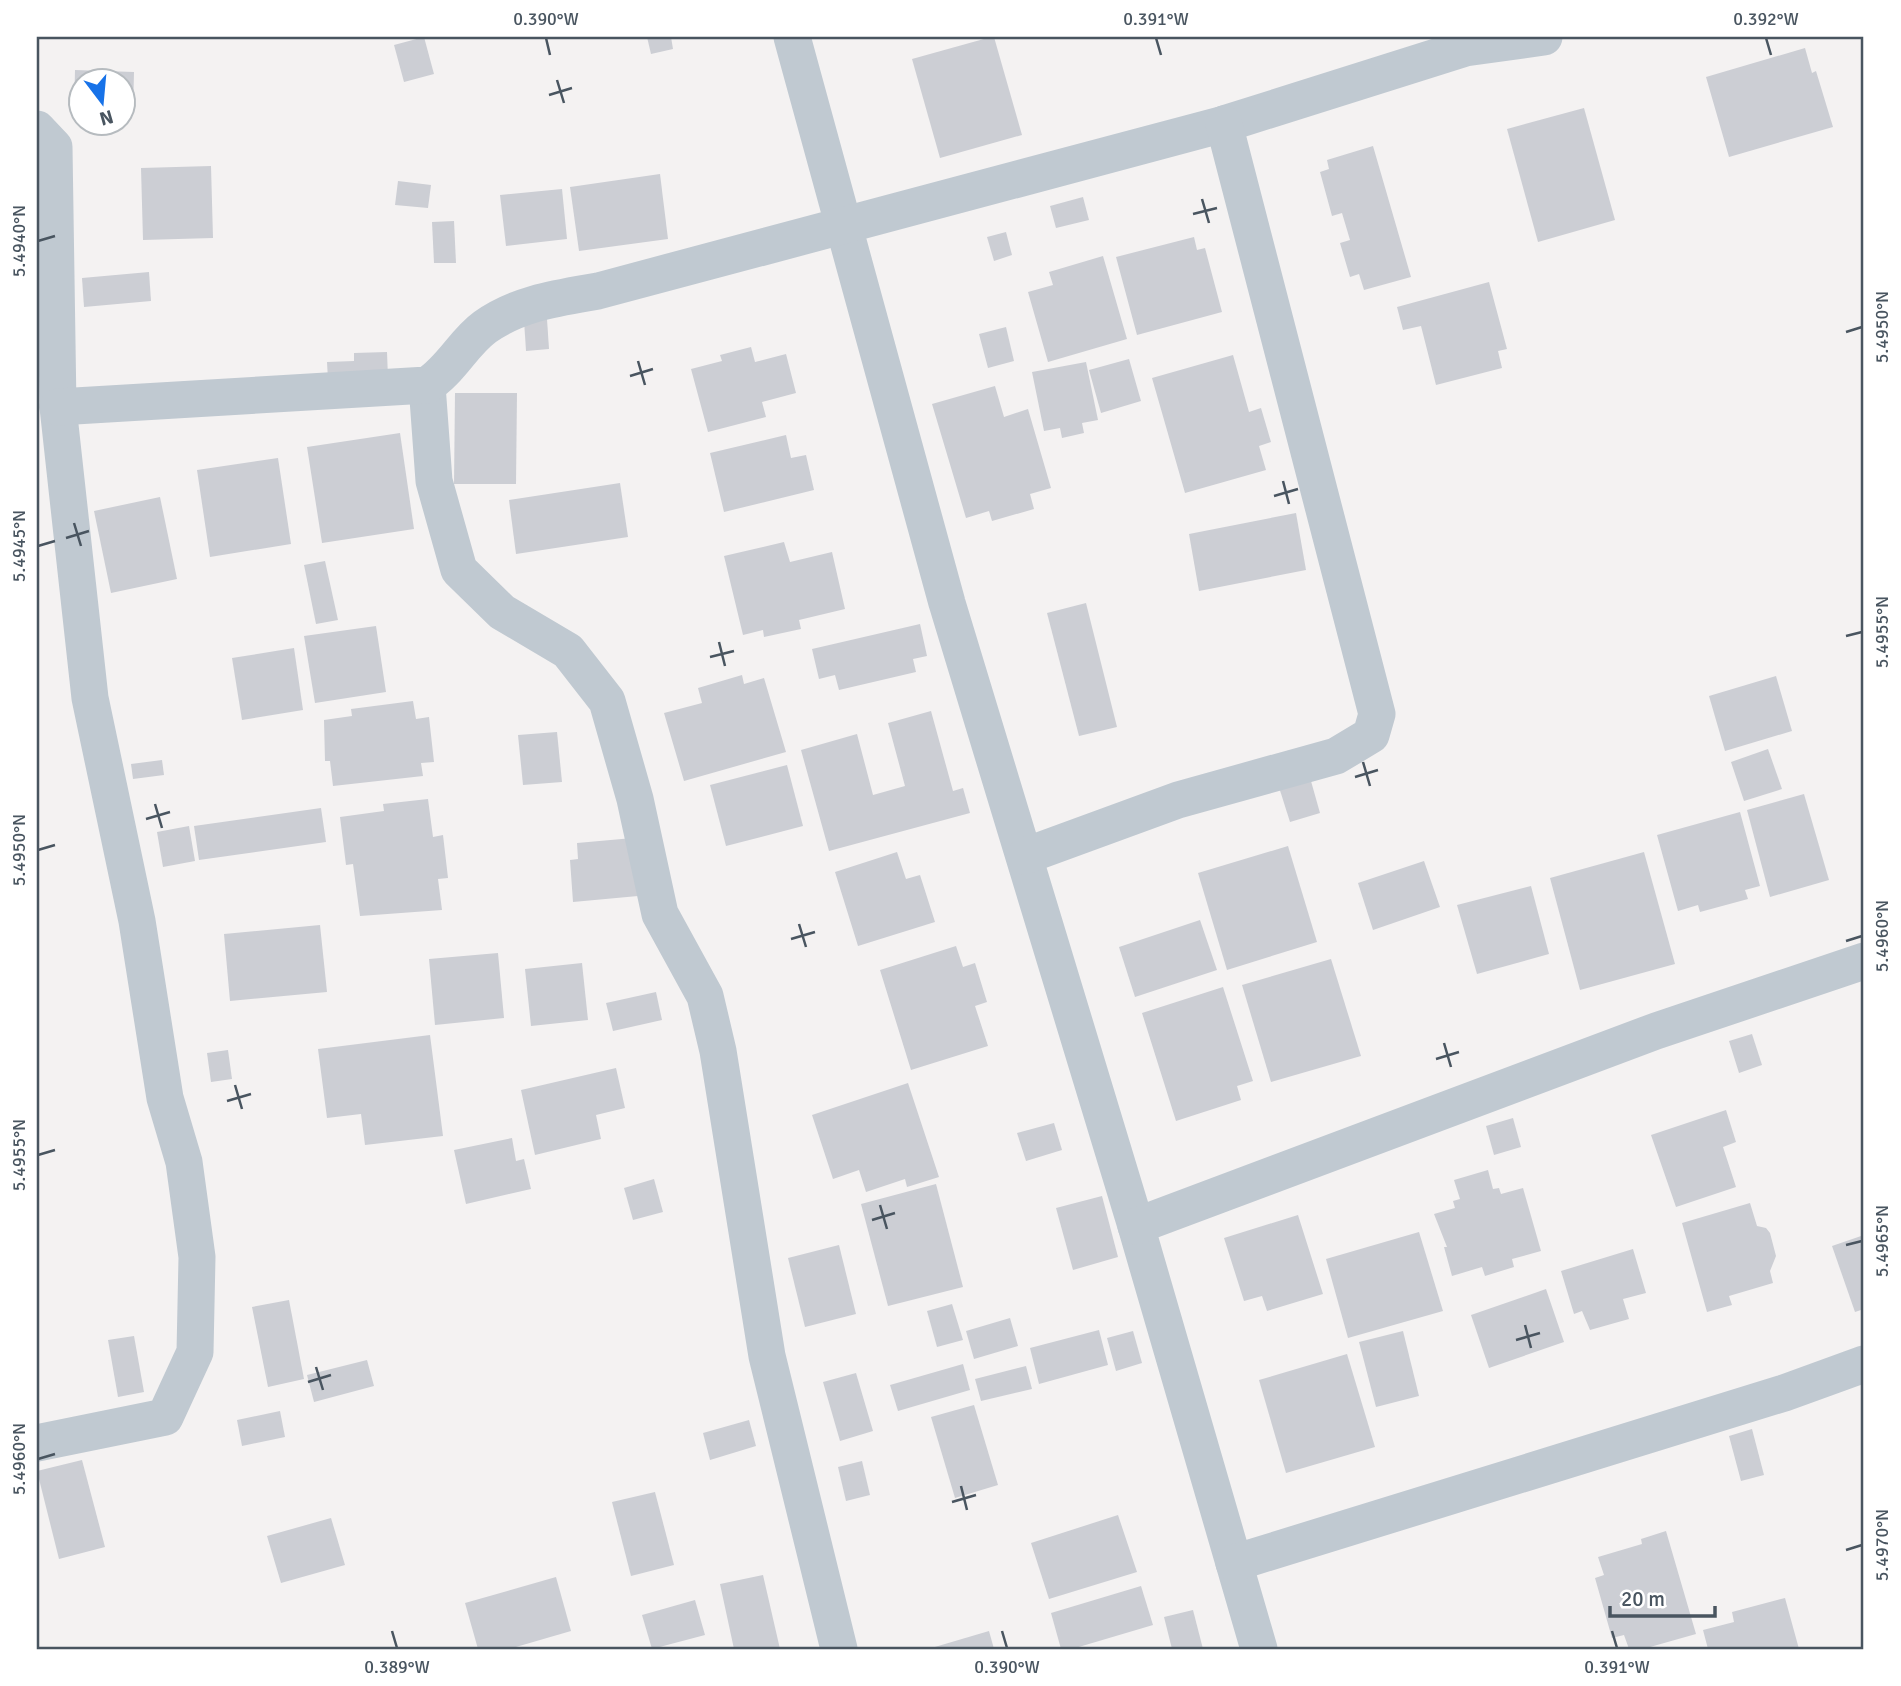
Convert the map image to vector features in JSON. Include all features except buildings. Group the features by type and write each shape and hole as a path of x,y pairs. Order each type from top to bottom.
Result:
{"street":[{"path":"792,37 947,603 1136,1227 1259,1649"},
{"path":"58,407 427,386 444,374 483,328 531,303 598,291 1224,124 1465,48 1544,37"},
{"path":"1025,856 1178,800 1336,756 1371,735 1377,714 1224,124"},
{"path":"37,129 54,147 58,407 90,698 137,920 164,1098 184,1162 197,1270 195,1352 164,1417 37,1443"},
{"path":"427,386 434,481 459,570 502,612 568,651 607,701 635,799 660,914 705,996 718,1051 767,1356 839,1649"},
{"path":"1136,1227 1656,1031 1864,961"},
{"path":"1234,1563 1784,1393 1864,1364"}]}
